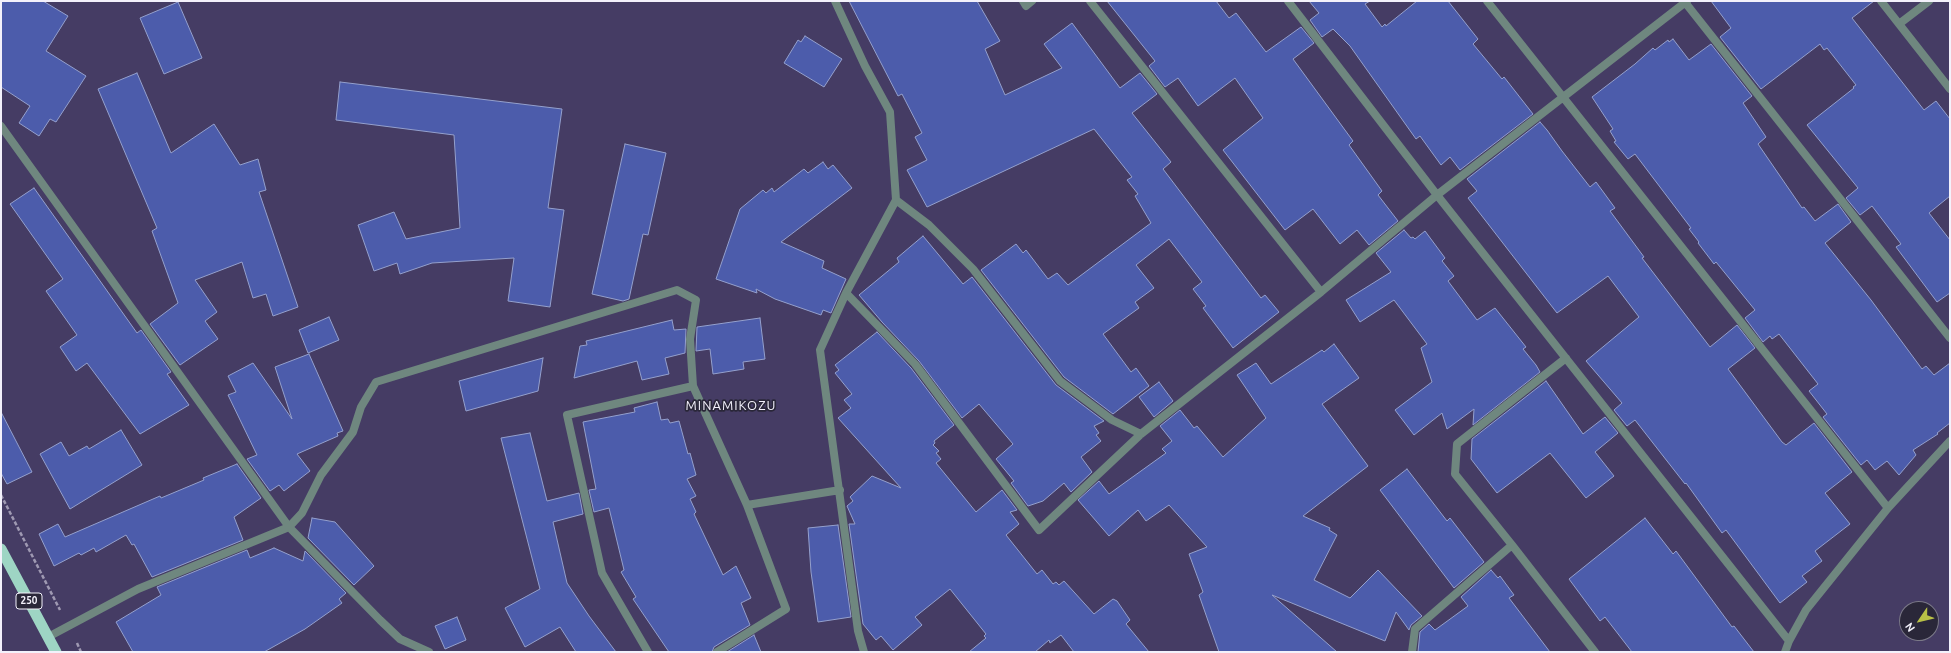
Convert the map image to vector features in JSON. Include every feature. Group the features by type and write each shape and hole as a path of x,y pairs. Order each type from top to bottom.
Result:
{"highway":[{"name":"250","path":"1,549 56,652"}],"street":[{"path":"835,1 865,66 890,112 896,200 846,293 820,350 858,631 864,652"},
{"path":"1023,1 1026,6 1032,1"},
{"path":"1090,1 1322,292"},
{"path":"1288,1 1437,196 1789,641"},
{"path":"1487,1 1888,508"},
{"path":"846,293 915,364 1040,530 1141,434 1322,292 1437,196 1564,98 1685,1 1950,338"},
{"path":"1881,1 1950,89"},
{"path":"1899,24 1929,1"},
{"path":"1,126 289,527 400,639 430,652"},
{"path":"896,200 930,225 973,269 1060,381 1112,420 1141,434"},
{"path":"48,637 138,589 289,527 302,513 321,475 353,432 361,407 376,382 677,290 696,300 690,340 693,386 747,505 786,609 717,652"},
{"path":"1566,358 1457,444 1455,474 1596,652"},
{"path":"648,652 602,573 567,415 693,386"},
{"path":"1785,652 1789,641 1806,610 1888,508 1950,441"},
{"path":"747,505 840,490"},
{"path":"1412,652 1415,629 1512,545"}],"path":[{"path":"1,495 81,652"}],"building":[{"path":"1,1 43,1 68,16 46,51 86,76 56,122 50,119 39,136 19,123 30,106 1,87"},
{"path":"849,1 977,1 1000,41 985,49 1005,95 1062,68 1044,44 1072,23 1120,88 1140,73 1157,94 1132,113 1171,162 1163,169 1261,298 1265,295 1279,312 1233,348 1203,308 1206,306 1193,289 1202,282 1169,239 1136,265 1154,288 1135,302 1139,308 1103,334 1131,372 1136,368 1149,386 1113,414 1064,377 981,270 1016,244 1023,253 1026,250 1048,279 1057,273 1068,285 1151,223 1135,196 1138,194 1127,180 1132,177 1094,129 927,207 907,170 927,160 915,137 922,133 902,94 898,96"},
{"path":"1107,1 1216,1 1229,18 1236,13 1266,52 1301,27 1314,43 1293,59 1353,141 1349,145 1382,191 1378,195 1398,221 1369,245 1357,230 1340,244 1313,209 1285,230 1223,150 1263,118 1235,78 1198,106 1178,78 1165,87 1149,66 1155,61"},
{"path":"1309,1 1370,1 1365,4 1382,27 1385,24 1386,26 1417,1 1448,1 1478,39 1473,44 1502,79 1504,77 1533,114 1460,170 1450,157 1441,165 1420,136 1416,139 1350,46 1333,29 1322,37 1310,20 1319,13"},
{"path":"1711,1 1874,1 1852,18 1924,110 1936,101 1950,119 1950,196 1929,213 1950,240 1950,293 1937,302 1896,247 1901,244 1872,206 1860,215 1846,198 1858,188 1807,125 1856,85 1827,48 1824,50 1820,44 1761,89 1720,37 1731,28"},
{"path":"178,2 202,58 164,74 140,18"},
{"path":"805,36 842,59 824,87 784,63 798,40 801,42"},
{"path":"1673,39 1689,60 1711,44 1752,96 1743,103 1766,137 1758,144 1802,208 1804,207 1815,221 1838,204 1851,222 1825,243 1871,300 1922,369 1926,366 1934,375 1950,363 1950,423 1937,433 1938,434 1913,450 1916,455 1899,475 1887,461 1875,470 1867,460 1861,465 1823,417 1827,414 1809,391 1818,384 1779,334 1772,339 1770,336 1763,342 1745,318 1755,310 1716,262 1714,264 1689,229 1691,228 1635,154 1628,159 1614,142 1616,141 1610,131 1613,129 1592,97 1635,64 1653,48 1655,50 1668,40 1669,42"},
{"path":"137,73 171,153 214,124 240,165 258,159 266,190 259,192 298,307 273,316 266,294 253,298 242,262 195,280 217,312 205,321 218,339 180,365 150,324 178,303 152,231 157,228 98,89"},
{"path":"340,82 562,109 548,208 564,210 550,307 508,301 514,258 432,263 400,274 397,263 374,271 358,225 394,212 406,239 460,228 454,135 336,120"},
{"path":"1540,122 1590,187 1596,182 1615,208 1610,211 1644,257 1642,258 1710,347 1737,325 1755,348 1728,369 1782,442 1786,445 1814,423 1852,472 1825,493 1850,524 1815,551 1822,561 1802,576 1807,582 1780,603 1726,530 1722,533 1686,483 1685,484 1635,420 1627,426 1614,410 1622,403 1586,361 1639,317 1608,276 1557,313 1468,198 1477,191 1467,179"},
{"path":"625,144 666,153 648,235 643,234 629,299 623,301 592,294"},
{"path":"823,162 828,169 833,165 852,188 781,242 824,261 822,268 846,279 831,313 823,310 821,315 775,299 756,289 757,293 716,279 740,209 763,190 766,193 772,188 774,192 804,169 808,173"},
{"path":"34,188 137,333 141,330 171,372 167,374 189,405 140,434 87,363 76,371 60,347 77,335 46,291 63,279 10,204"},
{"path":"1404,230 1411,238 1413,237 1415,239 1425,231 1445,258 1442,261 1454,276 1448,281 1477,320 1495,308 1526,347 1523,349 1540,372 1473,425 1474,409 1447,429 1442,413 1414,435 1395,410 1432,382 1421,348 1427,344 1394,300 1360,322 1346,300 1391,272 1376,253"},
{"path":"923,236 963,284 972,277 1056,385 1104,421 1094,426 1099,433 1096,435 1101,441 1081,457 1092,472 1071,492 1064,483 1043,501 1028,506 1011,483 1014,481 996,459 1013,444 979,404 962,418 919,361 859,295 899,262 897,258"},
{"path":"329,317 339,340 308,353 299,330"},
{"path":"760,318 765,359 743,362 744,369 713,374 710,349 696,351 697,327"},
{"path":"672,320 674,330 686,329 685,353 665,358 669,374 642,380 637,361 574,378 580,346 587,345 586,341"},
{"path":"877,332 911,368 954,425 934,441 935,443 933,445 939,451 936,453 941,459 936,463 976,512 1002,490 1017,510 1010,512 1019,524 1006,535 1037,574 1042,570 1053,584 1056,582 1059,585 1064,581 1094,614 1113,599 1117,601 1130,620 1126,624 1149,652 1074,652 1061,635 1050,643 1049,640 1035,652 969,652 986,638 984,636 986,634 950,589 915,617 922,625 893,650 881,636 876,640 863,624 849,524 855,524 847,506 853,501 850,497 872,476 901,488 838,418 851,408 844,400 852,394 835,373 839,370 835,365"},
{"path":"1334,344 1359,378 1322,404 1368,466 1303,516 1330,528 1329,530 1337,535 1314,580 1350,598 1378,570 1422,616 1411,625 1409,630 1396,612 1385,641 1272,595 1337,652 1219,652 1199,595 1203,592 1189,554 1207,547 1169,505 1146,521 1138,510 1109,536 1078,500 1099,481 1109,494 1166,453 1162,449 1172,441 1160,426 1180,410 1194,428 1197,426 1223,457 1266,418 1237,375 1256,363 1271,384 1322,350 1324,352"},
{"path":"309,354 343,431 337,433 338,436 297,454 310,471 284,491 279,485 270,491 247,459 257,455 228,395 236,392 228,376 253,363 292,419 275,367"},
{"path":"543,358 538,391 466,411 459,381"},
{"path":"1546,381 1583,434 1605,417 1618,433 1595,452 1614,476 1586,498 1550,453 1497,493 1471,459 1472,439"},
{"path":"1159,382 1173,401 1154,417 1139,397"},
{"path":"657,402 661,420 668,419 670,423 679,421 688,454 690,453 696,475 687,479 696,496 690,499 696,512 694,514 723,575 736,566 751,598 741,603 750,625 714,647 712,652 669,652 633,599 636,597 621,572 624,570 609,508 594,512 589,490 596,489 583,422 635,412 634,408"},
{"path":"1,412 32,472 7,484 1,473"},
{"path":"121,430 142,465 70,509 40,454 61,442 69,456 87,446 89,449"},
{"path":"530,433 547,501 579,493 583,514 553,522 567,583 616,652 576,652 560,627 525,647 505,608 540,589 501,438"},
{"path":"237,464 261,498 234,517 243,540 152,577 134,544 132,545 126,535 96,552 94,548 81,555 79,553 54,566 39,534 58,524 65,537 160,496 161,498 204,480 203,478"},
{"path":"1407,469 1447,521 1450,518 1484,562 1454,588 1380,490"},
{"path":"312,518 335,522 374,566 354,585 308,538"},
{"path":"1645,518 1673,554 1676,551 1732,627 1734,626 1754,652 1632,652 1605,617 1600,621 1569,579"},
{"path":"838,525 851,617 818,622 811,572 808,528"},
{"path":"274,548 303,561 305,551 346,593 339,599 342,603 305,629 264,652 133,652 116,622 161,595 157,587 247,550 250,558"},
{"path":"1491,570 1498,578 1500,576 1514,595 1509,598 1550,652 1418,652 1420,632 1429,624 1435,630 1468,606 1461,597"},
{"path":"457,617 466,640 445,649 435,626"},
{"path":"754,635 761,652 727,652"}],"district":[{"name":"MINAMIKOZU","path":"731,406"}]}
